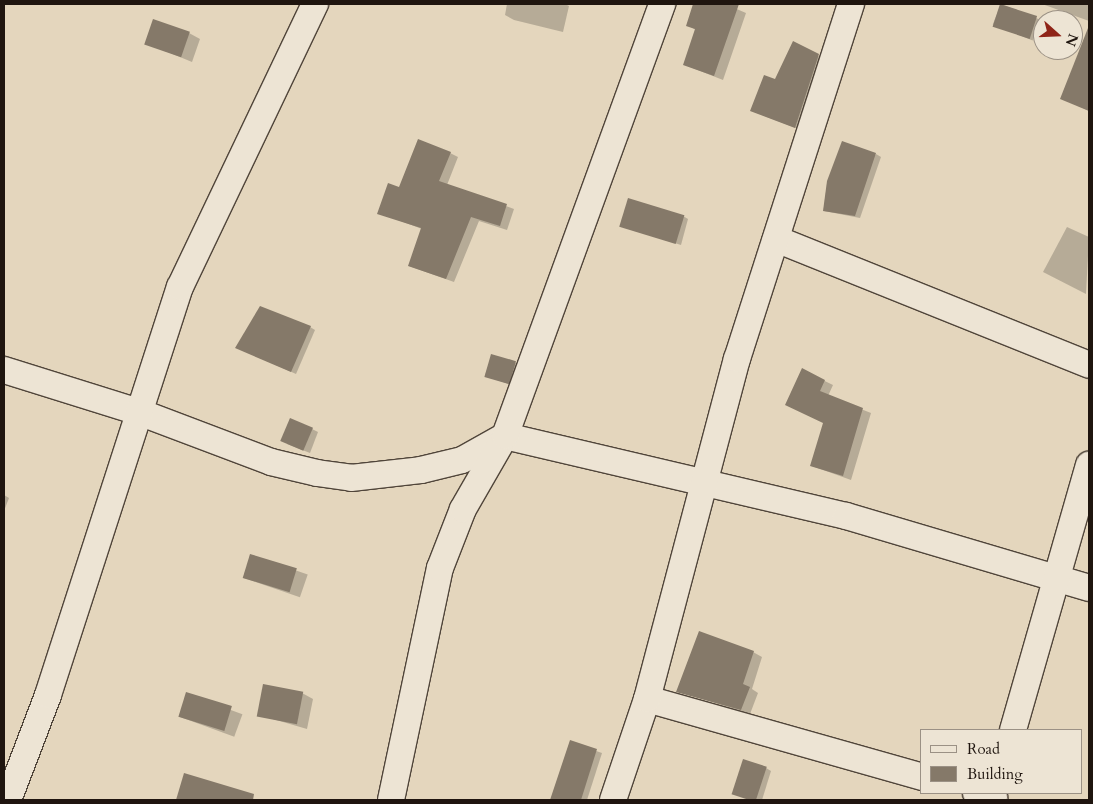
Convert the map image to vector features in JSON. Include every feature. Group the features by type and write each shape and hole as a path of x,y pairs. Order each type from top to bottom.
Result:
{"street":[{"path":"8,800 48,695 180,287 315,4"},
{"path":"392,800 440,568 463,509 505,436 662,4"},
{"path":"613,800 647,700 737,359 851,4"},
{"path":"776,239 1089,365"},
{"path":"4,370 139,412 271,462 351,478 462,460 505,436 705,482 958,546 1089,588"},
{"path":"1013,729 1089,465"},
{"path":"647,700 920,776"}],"building":[{"path":"693,4 739,4 714,76 683,65 695,29 686,26"},
{"path":"1000,4 1033,15 1033,29 1030,39 993,27"},
{"path":"153,19 190,32 181,57 144,45"},
{"path":"1089,28 1089,111 1060,99 1075,60 1083,60 1083,41"},
{"path":"793,41 819,54 795,128 750,111 764,75 775,79"},
{"path":"418,139 451,152 439,181 507,204 500,226 471,217 446,279 408,266 421,228 377,214 388,183 399,187"},
{"path":"842,141 876,153 855,216 823,211 827,181"},
{"path":"628,198 684,215 676,244 619,227"},
{"path":"260,306 311,326 291,372 235,348"},
{"path":"491,354 516,361 509,384 484,377"},
{"path":"802,368 825,380 820,391 863,408 843,476 810,466 823,423 785,405"},
{"path":"290,418 313,428 303,451 280,441"},
{"path":"250,554 297,568 290,592 243,578"},
{"path":"699,631 754,651 743,684 750,687 741,710 676,692"},
{"path":"263,684 303,692 297,724 257,716"},
{"path":"186,692 232,706 224,731 178,717"},
{"path":"570,740 597,749 581,800 550,800"},
{"path":"743,759 767,767 756,800 749,800 732,794"},
{"path":"184,773 254,794 253,800 176,800"}]}
